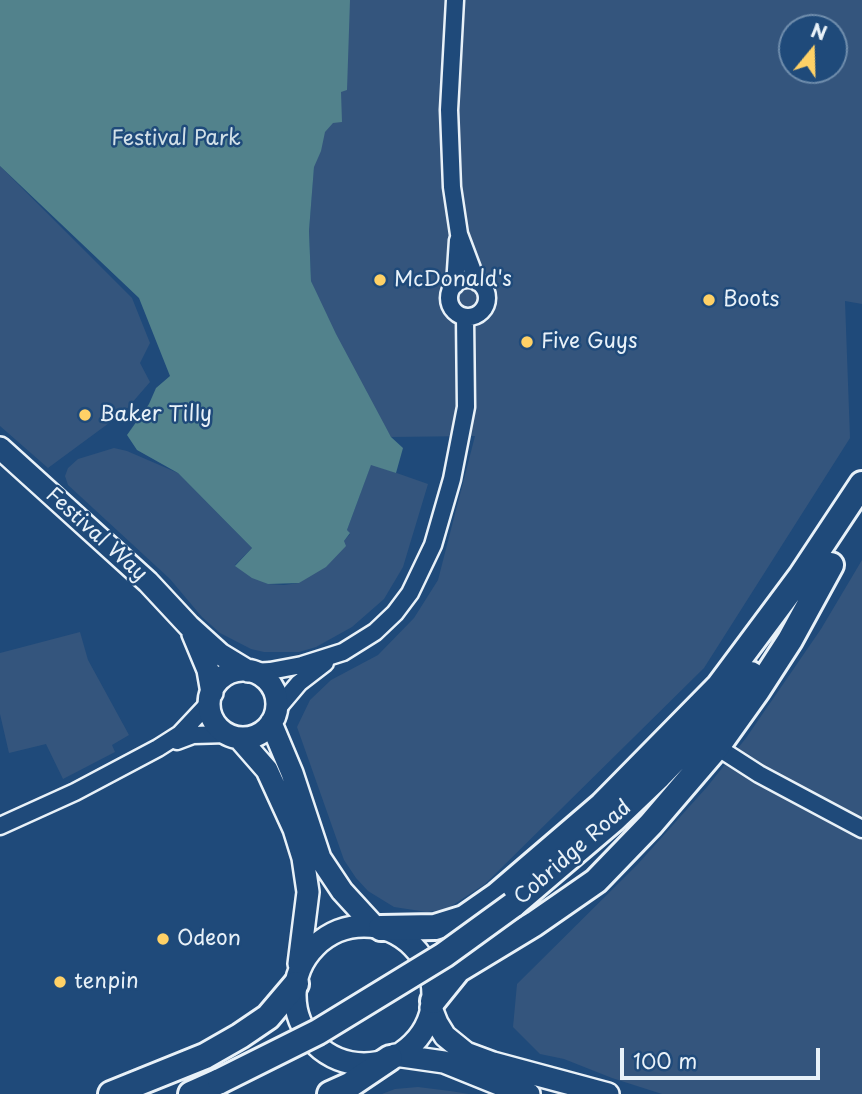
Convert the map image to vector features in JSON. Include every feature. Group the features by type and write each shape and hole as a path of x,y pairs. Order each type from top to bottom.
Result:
{"highway":[{"path":"378,928 435,927 464,918 497,895 602,805 719,686 801,576 862,484"},
{"name":"Cobridge Road","path":"191,1094 318,1032 444,955 513,905 614,820 713,720 831,565 862,508"},
{"path":"432,1004 458,970 534,924 596,881 651,824 717,747 790,640 831,565"},
{"path":"111,1094 205,1056 240,1036 268,1017 296,980"},
{"path":"330,1094 350,1085 393,1056"}],"main road":[{"name":"Festival Way","path":"0,448 148,582 189,626 220,654 250,671"},
{"name":"Festival Way","path":"189,626 208,670 211,698"},
{"path":"378,928 342,891 320,858 274,716 273,687 265,678 250,671 229,674 220,680 211,698 214,720 267,770 303,858 308,892 295,998 299,1019 311,1039 322,1049 349,1062 370,1063 405,1049 418,1036 432,1004"},
{"path":"234,736 251,737 263,732 274,716"},
{"path":"296,980 309,952 327,937 352,927 378,928 404,939 423,958 431,977 432,1004 437,1024 445,1036 466,1053 493,1063 608,1094"},
{"path":"393,1056 444,1062 529,1094"}],"street":[{"path":"456,0 449,110 452,187 459,234 477,282 487,293 486,305 476,315 466,317 452,307 450,292 455,285 468,279 477,282"},
{"path":"455,285 459,234"},
{"path":"274,716 299,683 332,657 375,632 395,613 410,593 433,545 452,479 466,407 466,317"},
{"path":"250,671 270,671 332,657"},
{"path":"0,826 75,792 158,748 180,734 211,698"},
{"path":"158,748 193,735 234,736"},
{"path":"717,747 759,774 862,829"}],"shaded area":[{"path":"338,0 862,0 862,304 845,301 850,438 704,668 485,884 447,909 427,912 394,907 368,891 356,878 344,860 297,727 310,700 331,680 378,655 414,618 438,580 475,436 391,437 341,355 311,281 309,231 315,153"},
{"path":"0,166 132,298 150,343 140,363 150,382 124,412 48,468 0,426"},
{"path":"114,448 178,473 252,548 235,565 268,584 299,583 344,541 350,534 347,530 371,464 428,484 403,567 384,599 352,627 316,647 299,652 264,652 251,649 220,633 202,617 170,579 68,485 65,476 68,468 78,459"},
{"path":"862,560 862,1094 662,1094 564,1059 540,1054 513,1027 517,984 637,865 707,787 746,738 821,629"},
{"path":"80,632 88,660 129,735 112,745 115,752 63,779 46,744 9,753 0,714 0,653"},
{"path":"418,1087 469,1094 382,1094 395,1089"}],"green space":[{"name":"Festival Park","path":"0,0 350,0 347,90 341,92 342,122 333,123 325,132 314,167 309,231 311,281 391,437 403,448 396,473 371,465 347,530 350,533 344,541 346,546 326,567 299,583 268,584 252,578 235,566 252,548 178,473 137,450 127,435 149,404 156,388 170,376 139,298 0,166"}],"place":[{"name":"McDonald's","path":"380,280"},
{"name":"Boots","path":"709,300"},
{"name":"Five Guys","path":"527,342"},
{"name":"Baker Tilly","path":"85,415"},
{"name":"Odeon","path":"163,939"},
{"name":"tenpin","path":"60,982"}]}
